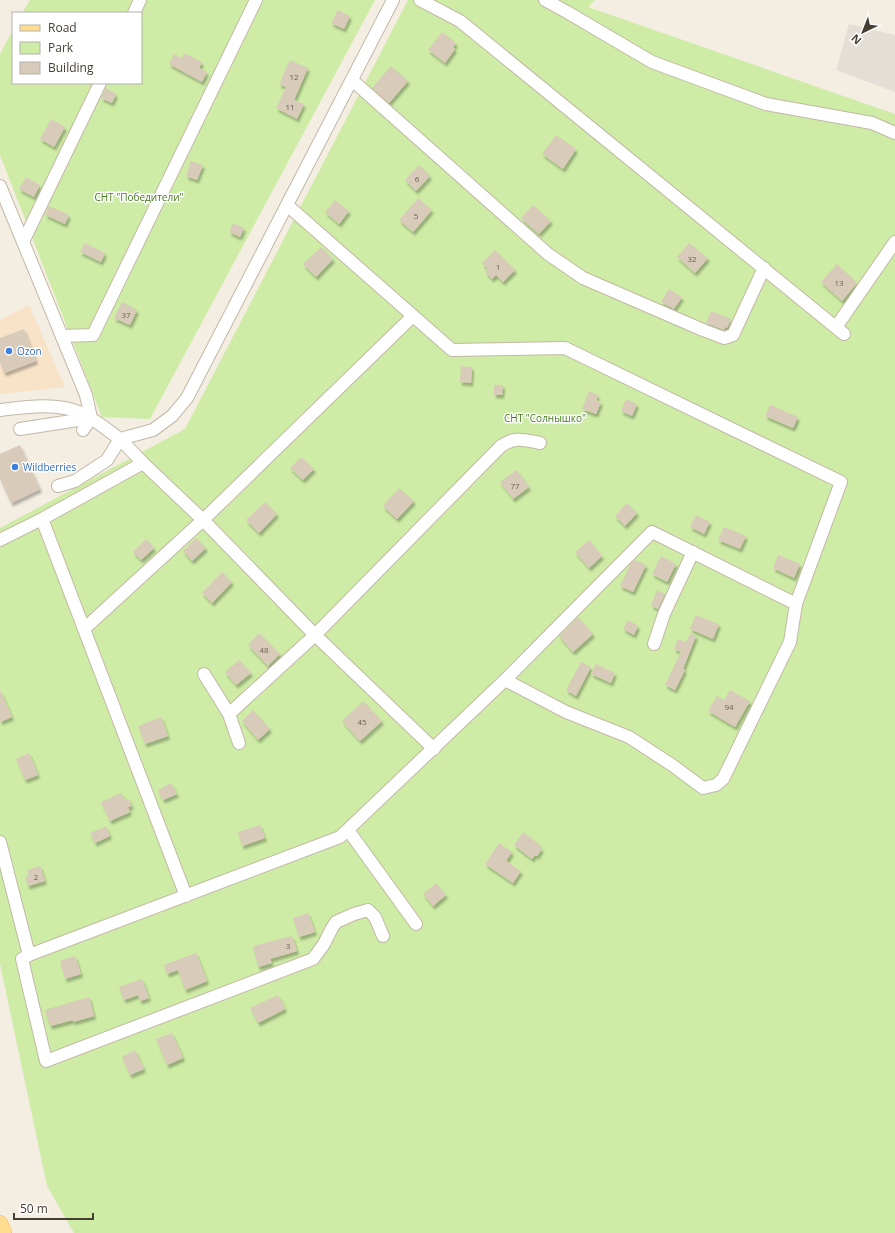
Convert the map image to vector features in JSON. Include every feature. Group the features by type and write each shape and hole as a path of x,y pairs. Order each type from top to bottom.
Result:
{"main road":[{"path":"0,1222 4,1233"}],"street":[{"path":"134,12 140,0"},
{"path":"62,336 93,335 256,0"},
{"path":"58,486 75,481 107,460 120,439 152,430 172,416 187,398 393,0"},
{"path":"420,0 460,21 840,330 895,242"},
{"path":"545,0 652,62 766,104 872,123 895,133"},
{"path":"352,80 548,254 584,278 724,338 733,336 764,268"},
{"path":"23,242 100,84"},
{"path":"0,186 86,395 91,418 83,430"},
{"path":"287,205 452,350 565,348 841,482 796,604 790,642 724,779 716,785 703,788 672,765 629,737 566,712 505,680"},
{"path":"84,629 203,520 413,316"},
{"path":"0,410 64,407 91,418 120,439 203,520 315,635 434,749"},
{"path":"20,429 91,418"},
{"path":"229,714 315,635 501,446 507,441 517,439 540,443"},
{"path":"0,540 42,519 143,463"},
{"path":"42,519 186,896"},
{"path":"383,936 375,917 368,910 354,914 336,922 324,944 313,959 46,1061 22,959 340,838 505,680 652,532 796,604"},
{"path":"654,644 664,614 693,552"},
{"path":"204,674 229,714 239,743"},
{"path":"348,830 416,924"},
{"path":"0,842 30,955"}],"shaded area":[{"path":"849,24 895,35 895,92 836,70"},
{"path":"29,305 65,387 0,394 0,320"}],"green space":[{"name":"СНТ \"Победители\"","path":"30,0 375,0 150,419 102,417 0,155 0,54 12,32 12,84 142,84 142,12 23,12"},
{"name":"СНТ \"Солнышко\"","path":"408,0 595,0 588,7 895,114 895,1233 74,1233 47,1186 0,964 0,528 185,429"}],"building":[{"path":"338,10 350,16 344,29 331,23"},
{"path":"442,32 456,43 453,47 455,49 445,63 428,50"},
{"path":"184,53 202,62 199,68 207,72 202,82 169,64 174,54 182,58"},
{"path":"290,60 308,68 294,100 304,104 297,119 276,108 286,87 279,84"},
{"path":"391,66 408,81 389,103 372,88"},
{"path":"106,88 116,94 112,103 101,98"},
{"path":"51,119 65,127 54,147 40,139"},
{"path":"556,135 576,149 563,169 542,154"},
{"path":"191,161 203,165 197,180 186,176"},
{"path":"419,165 430,176 416,191 405,180"},
{"path":"26,177 40,185 34,197 19,189"},
{"path":"418,198 432,210 413,232 399,220"},
{"path":"335,200 349,211 339,224 325,212"},
{"path":"533,205 551,221 539,234 521,218"},
{"path":"49,206 69,215 65,224 45,215"},
{"path":"233,223 244,228 240,237 229,232"},
{"path":"85,243 105,253 101,262 80,252"},
{"path":"689,243 708,258 695,273 677,257"},
{"path":"321,247 333,259 316,277 303,264"},
{"path":"495,250 515,270 503,282 496,275 492,279 485,272 488,269 482,263"},
{"path":"837,264 857,283 842,301 821,282"},
{"path":"669,289 682,297 674,309 661,302"},
{"path":"122,302 137,310 130,325 114,318"},
{"path":"711,311 731,319 727,328 725,327 724,330 706,323"},
{"path":"24,329 36,361 4,373 0,362 0,338"},
{"path":"461,366 472,367 471,383 460,382"},
{"path":"494,385 503,385 502,395 494,395"},
{"path":"589,391 598,395 596,400 601,402 596,414 582,409"},
{"path":"626,399 637,404 632,416 621,411"},
{"path":"770,405 798,417 793,428 765,416"},
{"name":"Wildberries","path":"20,445 40,489 11,503 0,479 0,454"},
{"path":"301,457 314,469 303,480 290,468"},
{"path":"517,470 529,487 513,499 500,482"},
{"path":"399,488 414,501 397,519 383,506"},
{"path":"265,502 277,514 259,533 246,520"},
{"path":"627,503 637,513 625,526 615,516"},
{"path":"696,515 710,522 704,534 690,527"},
{"path":"724,527 746,536 740,549 718,540"},
{"path":"196,538 206,548 192,561 183,551"},
{"path":"146,539 154,548 141,560 133,552"},
{"path":"589,540 602,556 589,568 575,552"},
{"path":"778,555 800,564 794,578 773,568"},
{"path":"661,556 676,564 667,582 652,574"},
{"path":"635,560 646,565 633,592 620,586 631,563"},
{"path":"222,572 232,582 212,603 202,593"},
{"path":"657,590 665,594 658,609 651,605"},
{"path":"696,615 719,624 713,639 690,629"},
{"path":"578,617 593,634 573,652 559,636"},
{"path":"628,620 638,626 634,635 623,629"},
{"path":"259,633 280,654 268,666 248,645"},
{"path":"691,633 696,636 683,669 685,670 675,690 665,685 681,652 674,649 678,639 686,642"},
{"path":"239,660 251,673 236,685 225,672"},
{"path":"581,662 591,667 576,696 566,690"},
{"path":"596,664 615,673 611,683 591,674"},
{"path":"0,690 12,717 0,722"},
{"path":"730,690 750,701 735,727 708,711 717,696 724,700"},
{"path":"363,701 382,721 360,741 342,721"},
{"path":"253,710 270,729 258,740 242,721"},
{"path":"161,717 168,736 145,744 138,726"},
{"path":"29,753 38,775 25,780 16,759"},
{"path":"171,783 177,794 163,800 158,790"},
{"path":"121,793 124,800 128,798 132,806 128,807 130,812 110,821 101,802"},
{"path":"260,825 265,838 242,846 238,832"},
{"path":"106,826 110,836 95,843 90,833"},
{"path":"523,832 540,845 539,847 542,849 537,856 535,855 532,859 514,845"},
{"path":"499,843 512,852 506,861 521,871 513,883 485,864"},
{"path":"40,866 45,881 28,886 25,877 29,876 27,870"},
{"path":"436,883 446,895 433,906 423,894"},
{"path":"308,913 315,932 299,937 293,918"},
{"path":"292,936 297,951 270,959 272,963 258,967 253,946"},
{"path":"196,953 207,981 185,990 178,970 167,974 164,965"},
{"path":"75,956 81,974 65,979 60,961"},
{"path":"142,979 149,998 140,1001 138,995 124,1000 119,987"},
{"path":"278,995 285,1009 258,1023 250,1008"},
{"path":"89,997 94,1016 50,1026 45,1010"},
{"path":"172,1033 183,1058 167,1065 156,1039"},
{"path":"135,1050 144,1069 130,1075 122,1057"}],"place":[{"name":"Ozon","path":"9,351"},
{"name":"Wildberries","path":"15,467"}]}
